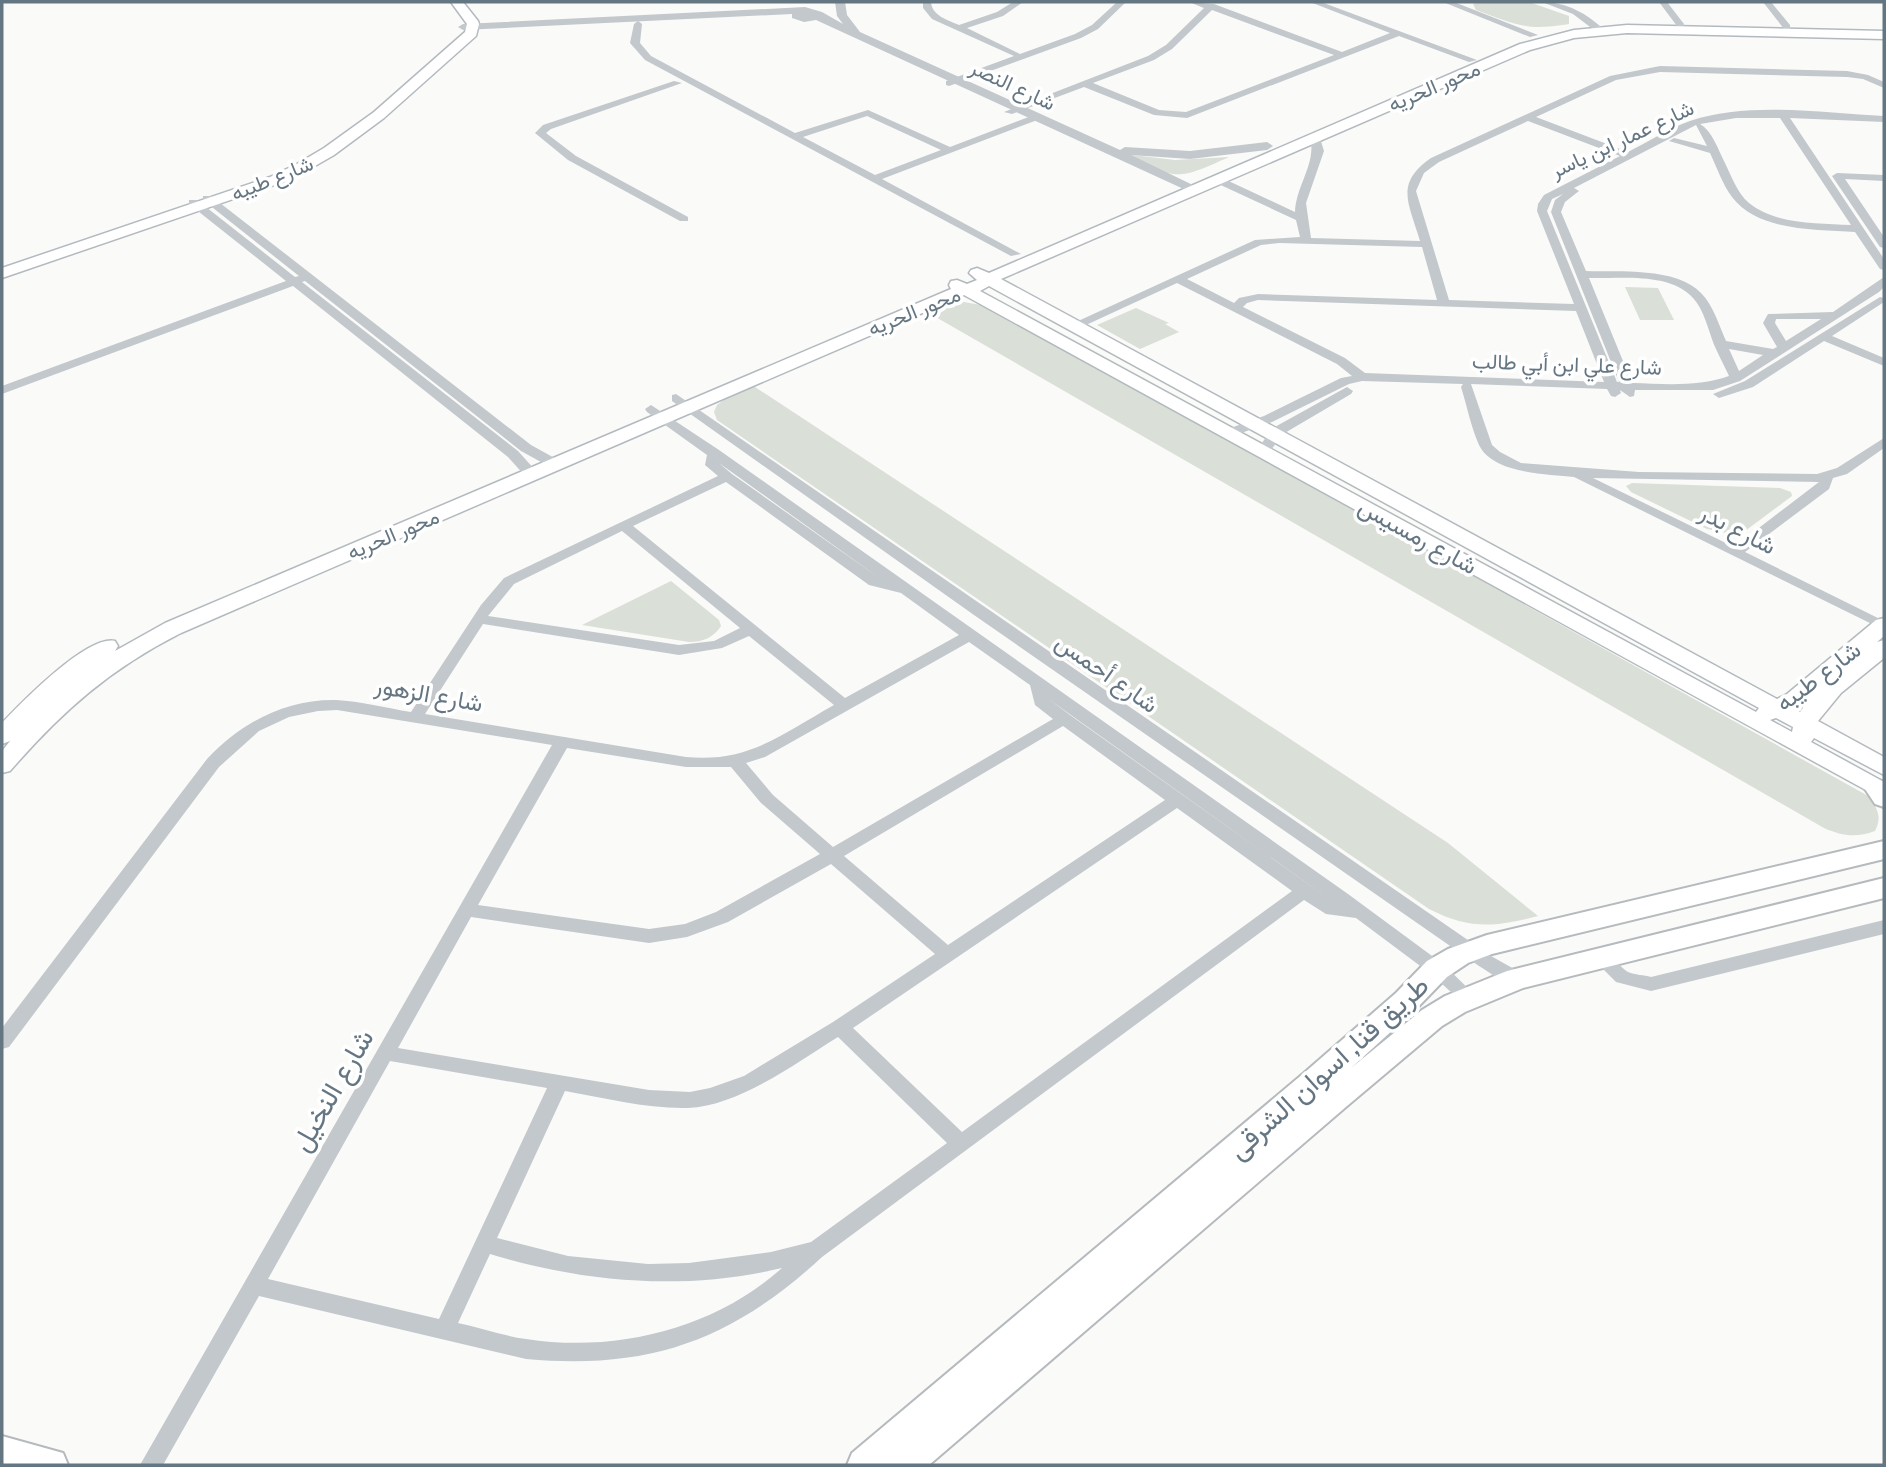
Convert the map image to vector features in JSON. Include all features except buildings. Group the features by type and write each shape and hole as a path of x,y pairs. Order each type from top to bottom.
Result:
{"main road":[{"path":"445,2 468,28"},
{"path":"457,2 468,28"},
{"name":"محور الحريه","path":"2,765 66,695 100,668 186,623 527,469 970,281 1183,188 1267,146 1533,35 1675,24 1884,30"},
{"name":"شارع طيبه","path":"2,267 290,174 327,155 355,134 468,28"},
{"name":"محور الحريه","path":"1183,188 1216,179 1532,44 1565,35 1598,28 1884,35"},
{"name":"شارع طيبه","path":"2,273 203,202"},
{"name":"محور الحريه","path":"970,281 1015,254 1041,248"},
{"name":"شارع رمسيس","path":"970,281 1254,425 1268,444 1746,718 1883,786"},
{"name":"شارع رمسيس","path":"970,281 1230,433 1268,444 1776,709 1803,724 1883,786"},
{"name":"محور الحريه","path":"2,736 66,673 133,631 177,610 527,469"},
{"name":"شارع طيبه","path":"1746,718 1776,709 1795,699 1884,633"},
{"name":"شارع طيبه","path":"1804,749 1803,724 1819,701 1884,633"},
{"name":"طريق قنا, اسوان الشرقى","path":"864,1465 1305,1091 1437,969 1470,951 1884,850"},
{"name":"طريق قنا, اسوان الشرقى","path":"903,1465 1432,1018 1468,997 1517,979 1884,888"},
{"path":"2,1453 50,1465"}],"street":[{"path":"468,28 628,29 809,13 829,2"},
{"path":"840,2 844,20 861,37"},
{"path":"927,2 930,13 1016,54"},
{"path":"958,28 1000,14 1018,2"},
{"path":"949,80 1077,31 1113,2"},
{"path":"949,80 1078,36 1095,27 1122,2"},
{"path":"1193,2 1211,6 1342,55"},
{"path":"1319,2 1399,33 1475,58"},
{"path":"1319,2 1475,58"},
{"path":"1453,2 1533,35"},
{"path":"1546,2 1576,12 1598,28"},
{"path":"1653,2 1675,24"},
{"path":"1662,2 1675,24"},
{"path":"1767,2 1787,27"},
{"path":"1014,110 1157,55 1211,6"},
{"path":"468,28 809,13"},
{"name":"شارع النصر","path":"809,13 949,80"},
{"name":"شارع النصر","path":"809,13 1183,188"},
{"path":"628,29 628,51 637,61 677,83 796,139 868,113 949,150"},
{"path":"628,29 635,43 648,58 1015,254"},
{"path":"1086,84 1157,113 1187,115 1399,33"},
{"path":"1300,40 1307,51 1308,69"},
{"path":"1444,303 1411,191 1419,171 1435,159 1613,78 1649,70 1847,74 1865,77 1884,85"},
{"path":"677,83 547,127 540,133 572,158 684,219"},
{"path":"1527,117 1628,156"},
{"name":"شارع عمار ابن ياسر","path":"1613,389 1542,211 1542,204 1556,191 1699,121 1722,117 1884,121"},
{"path":"873,179 1032,119"},
{"path":"1792,119 1837,176 1884,244"},
{"path":"1792,119 1884,267"},
{"name":"شارع عمار ابن ياسر","path":"1628,389 1557,216 1558,203 1567,195 1700,127 1725,120 1792,119"},
{"path":"1700,127 1737,196 1749,207 1791,222 1859,229"},
{"path":"1306,241 1300,218 1301,192 1319,151 1315,137"},
{"path":"1674,141 1713,151"},
{"path":"1101,150 1190,155 1267,146"},
{"path":"1837,176 1884,178"},
{"path":"1216,179 1300,218"},
{"path":"203,202 297,276 527,469"},
{"path":"1082,322 1251,244 1306,241 1426,244"},
{"path":"1582,274 1662,279 1687,287 1701,300 1735,378"},
{"path":"2,383 297,276"},
{"path":"2,390 297,276"},
{"path":"297,276 548,460"},
{"path":"1178,279 1341,361 1362,377"},
{"name":"شارع علي ابن أبي طالب","path":"1268,444 1291,423 1355,388 1381,385 1613,389 1703,387 1735,378 1875,290 1884,281"},
{"path":"1236,307 1243,300 1258,297 1581,308"},
{"name":"شارع علي ابن أبي طالب","path":"1628,389 1700,395 1732,391 1749,384 1884,297"},
{"path":"1719,343 1754,351 1781,351 1769,323 1772,316 1836,315"},
{"path":"1824,337 1884,362"},
{"name":"شارع علي ابن أبي طالب","path":"1230,433 1254,425 1345,381 1362,377 1613,389"},
{"path":"1467,387 1486,446 1495,455 1526,469 1573,473 1784,479 1828,472 1884,442"},
{"name":"شارع أحمس","path":"682,402 1005,630 1470,951 1517,979"},
{"name":"شارع أحمس","path":"657,413 1360,912 1437,969 1468,997"},
{"path":"714,453 712,466 874,582 906,590"},
{"path":"1735,553 1821,489 1826,483 1828,472"},
{"name":"شارع بدر","path":"1573,473 1735,553 1884,633"},
{"path":"416,716 500,589 521,574 727,477"},
{"path":"624,525 844,705"},
{"path":"969,634 979,612"},
{"path":"479,619 680,650 717,645 751,629"},
{"path":"969,634 1005,630"},
{"name":"شارع الزهور","path":"2,1042 213,763 239,736 274,715 316,705 347,706 686,762 736,762 759,753 969,634"},
{"path":"1037,682 1040,701 1304,891 1332,909 1360,912"},
{"path":"466,910 630,936 668,934 696,927 722,917 831,856 1064,719"},
{"name":"شارع النخيل","path":"150,1465 562,741"},
{"path":"736,762 767,799 947,954"},
{"path":"385,1053 669,1100 711,1096 751,1081 840,1027 1177,800"},
{"path":"254,1285 552,1353 606,1353 647,1346 686,1335 736,1312 779,1283 815,1251 1304,891"},
{"path":"1601,958 1622,977 1651,985 1884,927"},
{"path":"840,1027 961,1144"},
{"path":"445,1329 559,1083"},
{"path":"486,1244 554,1264 640,1274 741,1268 815,1251"}],"shaded area":[{"path":"1529,2 1569,16 1569,24 1542,27 1522,25 1476,10 1473,4"},
{"path":"1124,154 1175,160 1229,157 1197,171 1176,174 1155,169"},
{"path":"1625,287 1658,288 1674,320 1640,320"},
{"path":"958,301 987,306 1030,329 1870,797 1878,814 1875,831 1849,835 1824,828 927,312"},
{"path":"1136,308 1169,323 1165,324 1179,332 1140,349 1097,325"},
{"path":"752,385 1448,843 1538,916 1509,923 1483,924 1457,920 1429,909 717,420 714,412 717,405"},
{"path":"1632,483 1780,488 1791,492 1792,496 1745,531 1727,533 1707,529 1631,492 1626,486"},
{"path":"671,581 719,620 721,626 711,636 689,642 582,625"}]}
